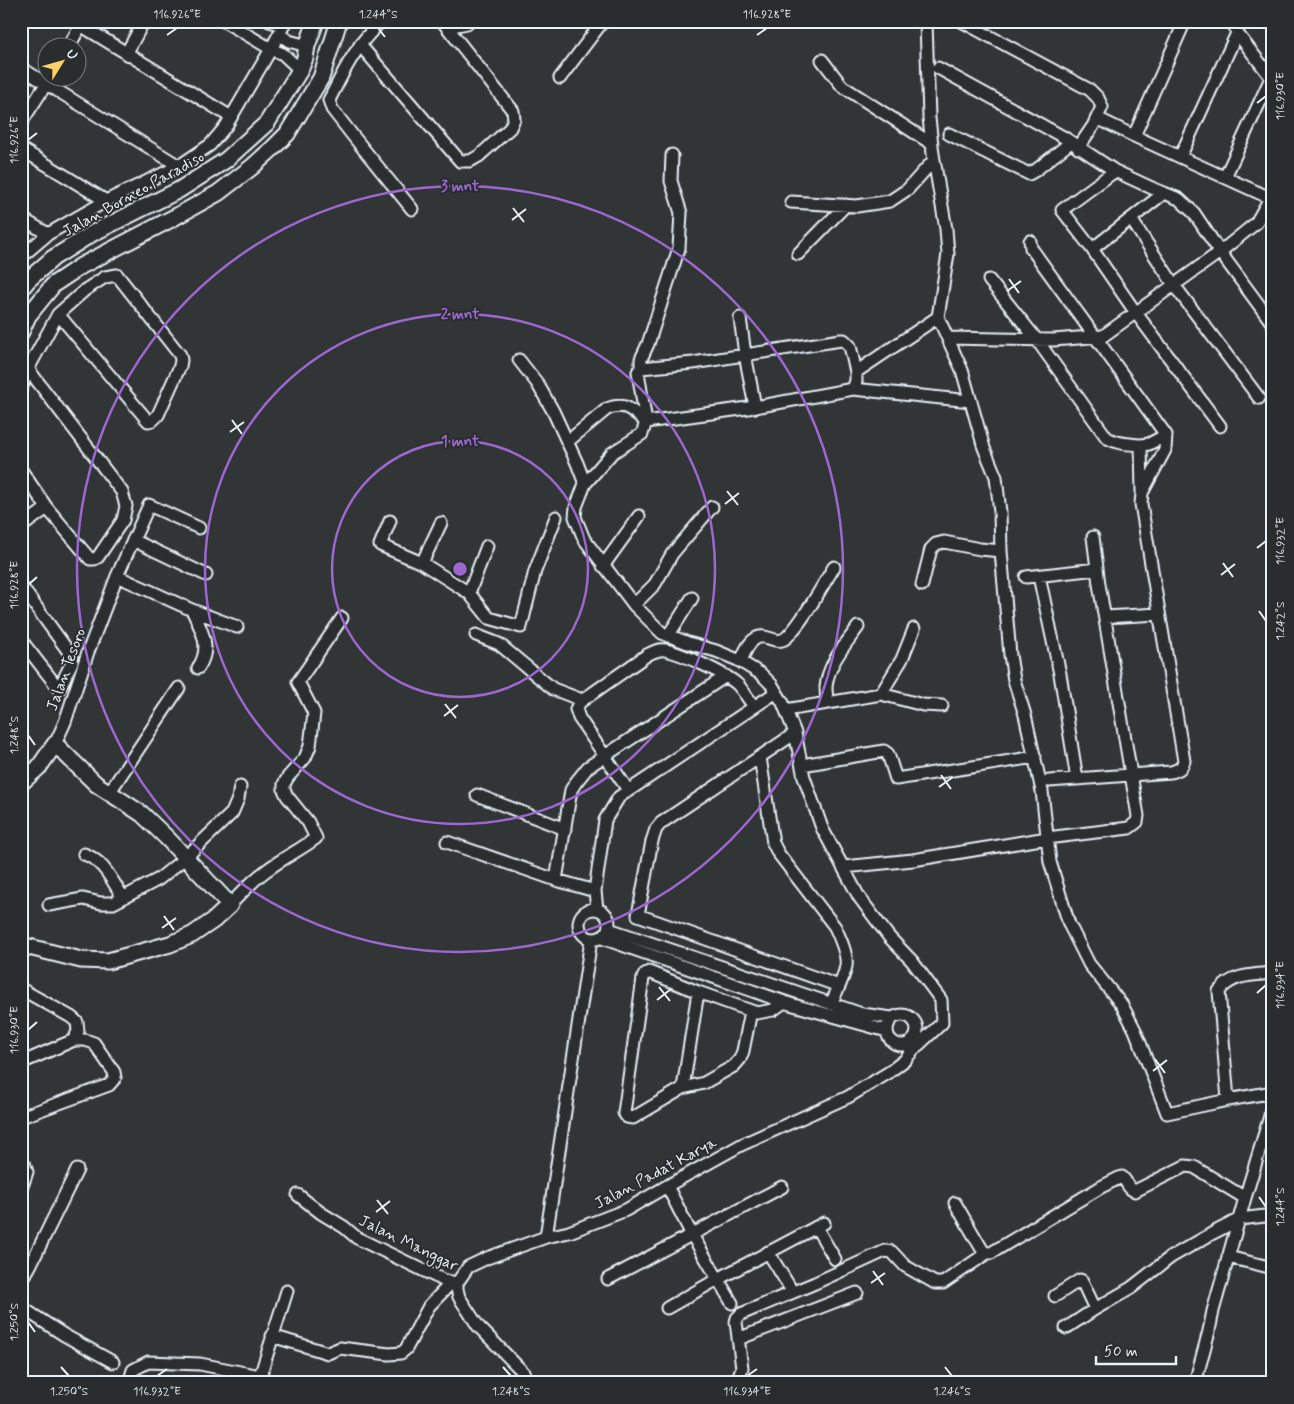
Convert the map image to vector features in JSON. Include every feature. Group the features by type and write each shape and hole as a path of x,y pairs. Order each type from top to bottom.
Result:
{"street":[{"path":"126,54 144,21"},
{"path":"224,21 283,54 300,70"},
{"path":"269,21 283,27 289,41 307,46"},
{"name":"Jalan Borneo Paradiso","path":"21,289 28,280 53,258 94,232 179,190 226,160 267,122 300,70 316,21"},
{"path":"21,332 28,316 54,284 94,258 218,192 252,167 286,134 321,78 339,21"},
{"path":"380,21 347,64 330,100 332,108 342,122 412,210"},
{"path":"442,22 452,26 467,24 469,21"},
{"path":"560,78 604,21"},
{"path":"926,21 928,113 946,229 948,254 938,317 962,370 984,448 996,477 1010,655 1014,680 1025,715 1042,791 1050,862 1069,924 1089,964 1122,1005 1135,1030 1167,1113 1273,1092"},
{"path":"949,134 1029,174 1075,145 1097,118 1102,107 1098,98 1090,90 961,21"},
{"path":"1134,136 1185,21"},
{"path":"1225,177 1270,72 1237,33 1233,21"},
{"path":"360,45 460,161 470,161 479,156 510,128 514,119 513,111 442,22"},
{"path":"73,38 80,23 126,54 231,117"},
{"path":"21,257 48,234 106,201 180,166 210,145 226,126 283,27"},
{"path":"1180,157 1237,33"},
{"path":"822,60 842,86 932,144"},
{"path":"21,68 38,76"},
{"path":"938,68 1075,145 1115,171 1179,199 1194,213 1273,324"},
{"path":"21,123 43,88"},
{"path":"60,88 180,166"},
{"path":"948,338 1053,340 1104,336 1220,252 1256,223 1271,195 1225,177 1097,118"},
{"path":"21,149 106,201"},
{"path":"672,155 671,181 681,214 679,248 648,344 641,359 641,368 638,372 646,422 642,434 612,453 586,484 576,507 574,517 584,539 603,566 634,605 662,633 716,651 741,662 761,674 772,686 786,710 794,733 804,777 822,828 844,866 912,860 1047,838 1129,828 1137,822 1138,816 1092,537"},
{"path":"791,202 857,206 890,201 908,189 934,160"},
{"path":"1115,171 1062,210 1220,426"},
{"path":"179,190 191,208"},
{"path":"1092,249 1164,193"},
{"path":"798,254 846,205"},
{"path":"21,218 48,234"},
{"path":"1131,219 1174,285 1259,398"},
{"path":"1030,241 1031,248 1166,435 1165,450 1142,493"},
{"path":"21,389 28,369 58,314 85,290 105,277 117,275 180,355 180,366 160,411 153,420 148,421 58,314"},
{"path":"988,280 1037,340 1107,438 1115,442 1141,445 1149,444 1166,435"},
{"path":"856,372 938,317"},
{"path":"740,318 755,407"},
{"path":"641,368 693,363 844,340 850,346 856,372 856,381 853,389"},
{"path":"519,360 537,383 553,411 586,484"},
{"path":"21,470 47,508 90,559 98,557 122,520 126,506 122,492 28,369"},
{"path":"568,442 612,406 626,406 646,422 755,407 853,389 970,401"},
{"path":"1048,782 1178,770 1183,766 1184,761 1141,504 1141,445"},
{"name":"Jalan Tesoro","path":"21,783 39,766 55,744 65,722 106,604 149,504 199,528"},
{"path":"634,605 655,584 672,554 712,507"},
{"path":"21,527 47,508"},
{"path":"603,566 638,516"},
{"path":"390,521 380,545 422,563 469,593 489,618 521,627 535,571 556,517"},
{"path":"422,563 441,523"},
{"path":"133,540 206,575"},
{"path":"922,585 931,549 936,544 944,542 1001,551"},
{"path":"469,593 487,546"},
{"path":"741,662 756,638 761,636 779,641 785,639 798,624 834,567"},
{"path":"1026,577 1097,569"},
{"path":"117,576 192,610 237,627"},
{"path":"1039,576 1060,674 1077,779"},
{"path":"21,586 72,655 72,662 59,689 21,640"},
{"path":"668,636 692,598"},
{"path":"192,610 201,628 205,647 204,660 198,668"},
{"path":"1104,617 1159,614"},
{"path":"21,945 82,960 108,961 170,944 192,935 214,920 254,880 316,838 308,822 287,796 284,784 305,758 310,746 314,713 298,682 342,618"},
{"path":"827,703 826,686 832,665 858,627"},
{"path":"881,694 902,658 914,629"},
{"path":"476,635 499,644 553,689 582,700"},
{"path":"628,790 604,757 579,718 576,709 582,700 647,655 655,650 664,650 726,676 738,685 754,706"},
{"path":"556,880 572,790 588,767 726,676"},
{"path":"109,794 178,688"},
{"path":"786,710 881,694 923,705 942,706"},
{"path":"597,909 595,891 605,820 619,797 772,695"},
{"path":"791,736 661,823 656,829 638,915 839,986"},
{"path":"55,744 96,784 142,814 186,857 230,905"},
{"path":"802,765 884,751 888,754 896,778 1035,757"},
{"path":"760,757 773,843 778,853 842,940 847,965 831,1004"},
{"path":"49,905 83,899 101,903 113,903 148,886 186,857 232,813 240,787"},
{"path":"477,795 565,829"},
{"path":"447,842 556,880 595,891"},
{"path":"84,854 92,856 100,863 123,897"},
{"name":"Jalan Padat Karya","path":"272,1336 328,1353 340,1348 389,1354 401,1353 406,1349 429,1306 468,1267 487,1258 546,1237 569,1232 626,1210 741,1145 848,1097 888,1073 904,1060 908,1048 931,1035 942,1023 941,1000 912,960 890,937 859,897 844,866"},
{"path":"546,1237 600,935 609,922 607,916 597,909 585,911 578,921 578,927 585,937 600,935 862,1014 892,1018"},
{"path":"600,935 784,1002 887,1031"},
{"path":"751,1010 744,1051 734,1066 704,1083 683,1088 633,1118 627,1118 624,1113 645,974 649,972 698,992 757,1012 772,1010 784,1002"},
{"path":"1228,1100 1219,991 1225,984 1235,978 1273,973"},
{"path":"21,989 77,1022 78,1031 74,1040"},
{"path":"683,1088 698,992"},
{"path":"898,1015 910,1017 918,1027 918,1034 908,1048 892,1042 888,1037 887,1031 888,1024 892,1018 898,1015"},
{"path":"918,1027 931,1035"},
{"path":"21,1117 109,1085 115,1078 114,1072 94,1043 85,1040 74,1040 24,1059"},
{"path":"1195,1383 1228,1257 1270,1116 1273,1097"},
{"path":"21,1189 27,1172 22,1161"},
{"path":"736,1383 742,1368 736,1320 740,1314 815,1283 883,1251 892,1252 905,1266 940,1284 987,1254 1101,1187 1122,1177 1128,1188 1135,1191 1185,1166 1194,1167 1245,1198"},
{"path":"21,1282 26,1262 77,1170"},
{"path":"667,1186 692,1235 732,1303"},
{"path":"608,1279 782,1187"},
{"name":"Jalan Manggar","path":"298,1194 357,1238 445,1281 454,1282"},
{"path":"955,1202 983,1251 987,1254"},
{"path":"1066,1328 1131,1288 1171,1257 1213,1232 1240,1219 1273,1215"},
{"path":"667,1308 820,1225 834,1259"},
{"path":"768,1252 789,1286"},
{"path":"1228,1257 1273,1268"},
{"path":"1055,1296 1080,1280 1095,1309"},
{"path":"454,1282 459,1296 478,1326 523,1372 530,1383"},
{"path":"129,1383 133,1370 148,1362 200,1364 259,1380 287,1291"},
{"path":"738,1339 857,1293"},
{"path":"21,1307 64,1335 112,1362"}]}
